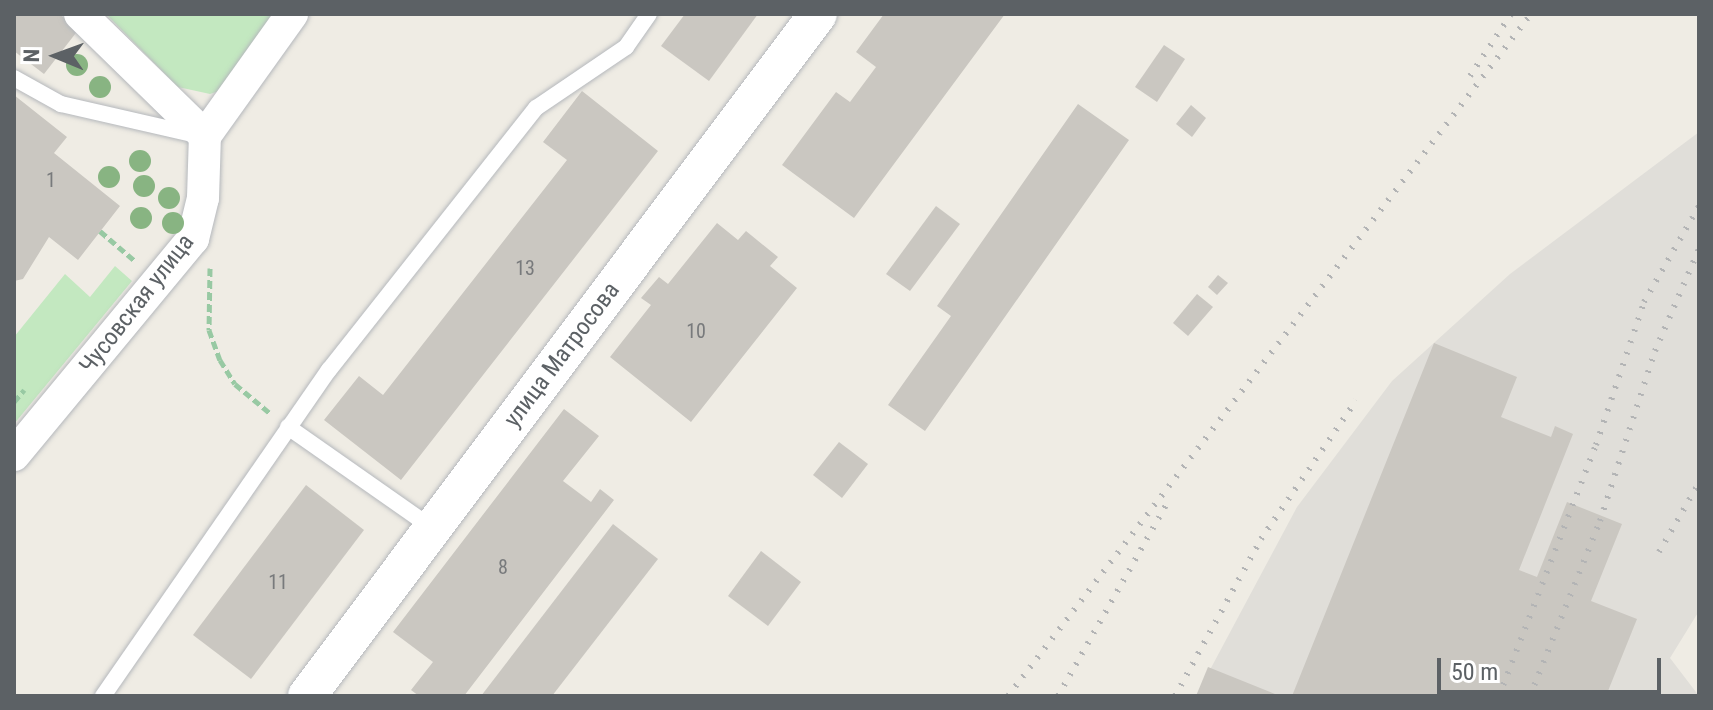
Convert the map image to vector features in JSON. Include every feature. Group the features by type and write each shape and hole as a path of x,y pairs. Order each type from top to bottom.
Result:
{"street":[{"path":"80,14 205,136 292,14"},
{"name":"улица Матросова","path":"307,696 818,14"},
{"name":"Чусовская улица","path":"14,455 193,239 203,198 205,136"}],"lane":[{"path":"103,696 288,427 536,108 626,47 649,14"},
{"path":"14,78 61,104 205,136"},
{"path":"288,427 432,528"}],"path":[{"path":"100,231 128,254"},
{"path":"193,239 211,273 209,330 220,360 235,384 288,427"}],"shaded area":[{"path":"1699,132 1699,611 1670,658 1699,696 1196,696 1297,507 1392,381 1510,274"}],"green space":[{"path":"106,14 277,14 222,90 210,94 178,87"},
{"path":"115,266 132,281 14,424 14,337 65,274 90,297"}],"building":[{"path":"14,14 59,14 79,29 44,74 14,51"},
{"path":"685,14 758,14 709,81 661,46"},
{"path":"884,14 1005,14 854,218 782,165 836,92 850,102 876,67 856,52"},
{"path":"1164,45 1185,59 1157,102 1135,87"},
{"path":"582,91 658,151 401,480 324,420 359,376 383,395 567,160 543,142"},
{"path":"14,95 67,137 54,153 120,206 78,260 49,237 23,279 14,281"},
{"path":"1078,104 1129,140 925,431 888,405 951,316 937,306"},
{"path":"1191,105 1206,118 1192,137 1176,124"},
{"path":"936,206 960,224 910,291 886,274"},
{"path":"717,223 738,240 746,231 778,257 770,266 797,288 691,422 610,357 651,305 641,298 659,277 668,284"},
{"path":"1218,275 1228,283 1217,295 1208,287"},
{"path":"1197,294 1213,307 1188,336 1173,323"},
{"path":"1434,343 1517,377 1501,417 1551,437 1555,426 1573,434 1519,570 1537,577 1567,502 1622,524 1591,601 1637,619 1606,696 1292,696"},
{"path":"564,409 599,436 563,481 591,502 600,489 614,500 464,696 419,696 411,690 433,662 393,632"},
{"path":"839,442 868,464 842,498 813,475"},
{"path":"306,485 364,530 251,679 193,635"},
{"path":"613,524 658,559 552,696 481,696"},
{"path":"761,551 801,582 768,626 728,596"},
{"path":"1208,667 1280,696 1196,696"}],"railway":[{"path":"1470,76 1511,14"},
{"path":"1008,696 1531,14"},
{"path":"1499,696 1596,445 1644,302 1699,206"},
{"path":"1530,696 1600,521 1655,351 1699,249"},
{"path":"1175,696 1261,539 1356,401"},
{"path":"1659,552 1699,483"},
{"path":"1058,696 1166,505"}]}
